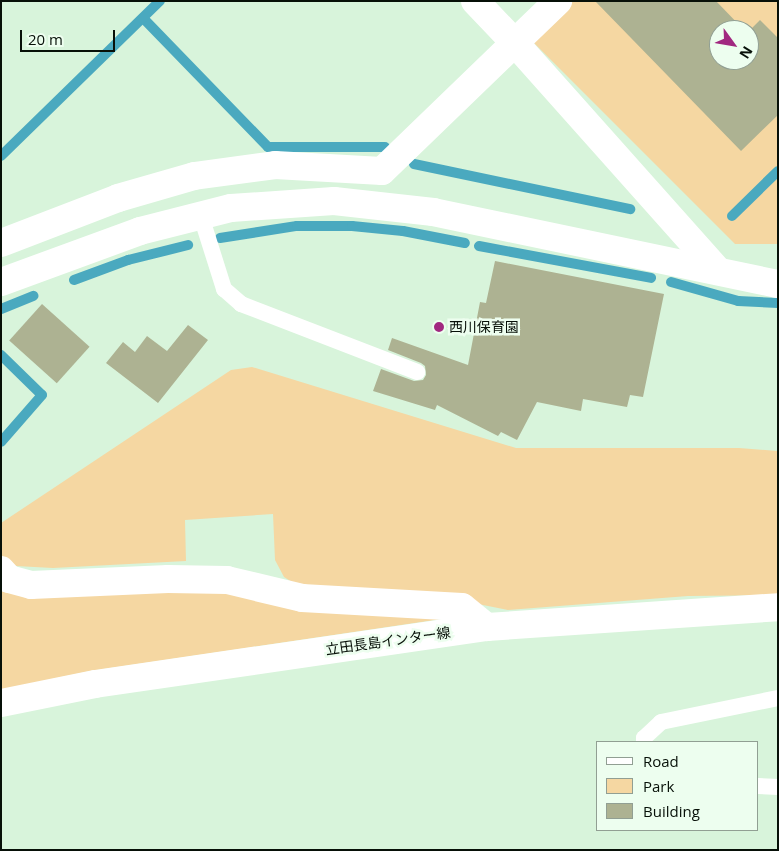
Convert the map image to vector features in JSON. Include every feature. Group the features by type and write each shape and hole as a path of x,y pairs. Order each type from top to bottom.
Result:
{"street":[{"path":"475,1 515,43 718,271"},
{"path":"1,242 118,198 194,176 275,165 382,171 558,1"},
{"path":"1,282 140,231 231,208 334,201 424,211 778,284"},
{"path":"1,570 9,579 31,585 168,579 227,580 302,598 462,607 487,627"},
{"name":"立田長島インター線","path":"1,703 95,684 487,627 778,607"}],"lane":[{"path":"201,216 224,290 241,304 417,372"},
{"path":"644,741 644,738 661,722 778,698"},
{"path":"759,786 778,787"}],"green space":[{"path":"571,1 778,1 778,244 735,244 531,40"},
{"path":"252,367 516,448 739,448 778,451 778,595 688,596 508,610 448,598 300,587 284,577 275,560 273,514 185,520 186,561 53,568 16,566 1,555 1,523 231,370"},
{"path":"181,586 455,617 90,671 1,690 1,589"}],"building":[{"path":"595,1 716,1 734,20 709,20 709,70 759,70 760,20 778,38 778,115 741,151"},
{"path":"495,261 664,294 643,397 630,395 627,407 583,399 581,411 537,402 517,440 501,432 498,436 437,405 435,410 373,391 381,369 414,381 423,380 426,375 425,366 421,363 388,350 392,338 468,365 480,302 486,303"},
{"path":"42,304 90,347 57,383 9,340"},
{"path":"188,325 208,340 158,403 106,363 123,342 135,352 147,336 167,351"}],"waterway":[{"path":"1,156 160,1"},
{"path":"143,18 268,147 385,147"},
{"path":"414,164 630,209"},
{"path":"732,216 778,171"},
{"path":"220,238 297,226 352,226 403,231 465,243"},
{"path":"74,280 128,260 188,245"},
{"path":"479,246 651,278"},
{"path":"671,282 738,301 778,303"},
{"path":"1,309 34,296"},
{"path":"1,355 42,395 1,442"}],"place":[{"name":"西川保育園","path":"439,327"}]}
